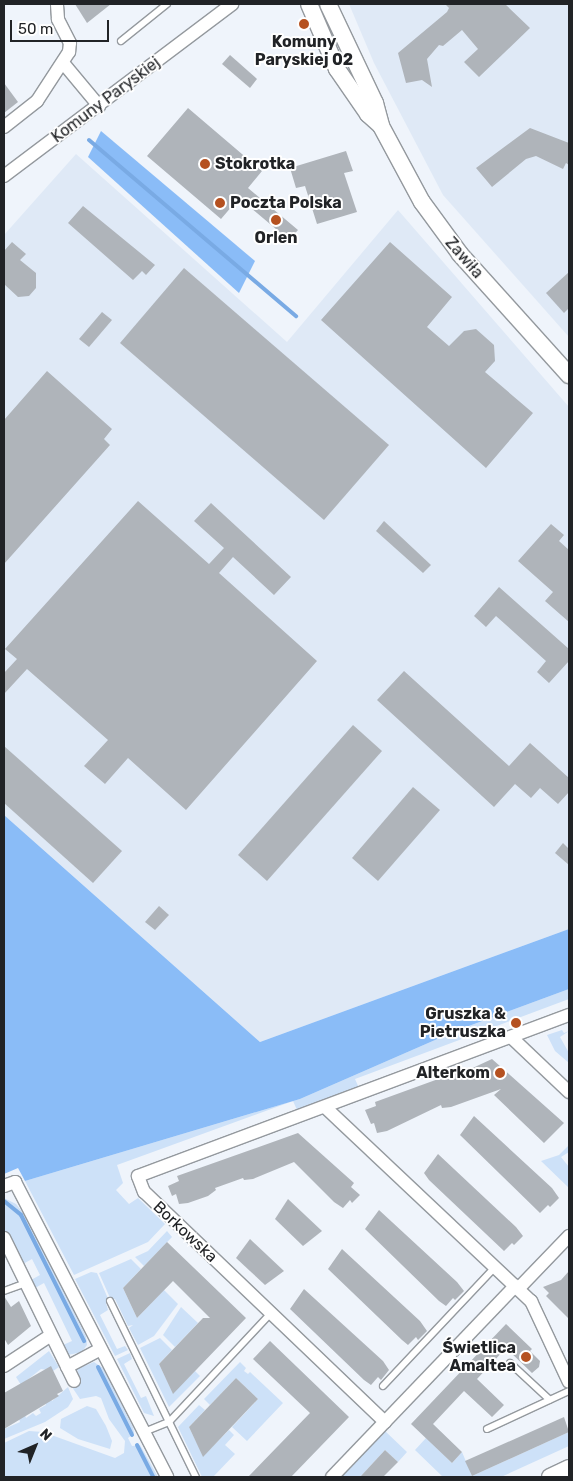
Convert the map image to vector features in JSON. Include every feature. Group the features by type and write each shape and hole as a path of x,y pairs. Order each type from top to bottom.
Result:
{"street":[{"path":"4,127 37,101 64,64 70,43 58,19 57,4"},
{"name":"Komuny Paryskiej","path":"4,176 232,4"},
{"name":"Zawiła","path":"309,4 337,69 368,114 381,126"},
{"name":"Zawiła","path":"328,4 354,64 375,103 381,126 438,227 569,375"},
{"name":"Komuny Paryskiej","path":"64,64 99,106"},
{"name":"Borkowska","path":"385,1422 144,1192 138,1176 326,1108 569,1015"},
{"path":"511,1037 569,1092"},
{"path":"326,1108 531,1301 569,1382"},
{"path":"4,1186 15,1182 167,1477"},
{"path":"332,1477 569,1236"},
{"path":"4,1238 74,1381"},
{"path":"4,1366 51,1335"},
{"path":"67,1367 101,1349"}],"lane":[{"path":"121,42 167,4"},
{"path":"383,1386 495,1267"},
{"path":"4,1291 26,1283"},
{"path":"110,1301 196,1477"},
{"path":"144,1432 169,1422 271,1313"},
{"path":"510,1363 550,1400"},
{"path":"487,1429 569,1391"}],"shaded area":[{"path":"349,4 569,4 569,337 443,195 374,63"},
{"path":"101,131 255,261 239,293 88,157"},
{"path":"76,154 287,342 398,210 569,407 569,929 260,1042 4,815 4,235"},
{"path":"4,815 260,1042 569,929 569,989 458,1030 300,1099 25,1181 18,1168 4,1174"},
{"path":"569,989 569,999 355,1079 359,1088 297,1110 293,1101 458,1030"},
{"path":"562,1030 564,1033 569,1031 560,1037 569,1053 569,1063 555,1051 547,1035"},
{"path":"292,1101 117,1165 123,1183 116,1190 129,1204 138,1198 165,1224 148,1242 74,1275 25,1181"},
{"path":"569,1145 569,1152 561,1157 569,1167 569,1188 541,1161 559,1155"},
{"path":"4,1198 16,1204 24,1214 86,1336 87,1345 82,1352 68,1355 63,1345 72,1341 44,1283 35,1288 31,1280 40,1275 32,1259 23,1264 4,1230"},
{"path":"167,1231 172,1237 144,1266 135,1257 148,1251"},
{"path":"131,1259 141,1269 123,1288 137,1318 164,1290 178,1304 154,1336 138,1345 129,1328 133,1325 128,1326 115,1299 111,1300 99,1273"},
{"path":"91,1272 97,1273 109,1301 106,1303 108,1310 100,1315 117,1349 125,1346 128,1350 115,1356 75,1279"},
{"path":"181,1307 198,1323 175,1347 163,1335"},
{"path":"160,1338 172,1350 159,1364 173,1393 195,1371 200,1376 169,1407 140,1348"},
{"path":"49,1351 59,1367 53,1371 41,1369 21,1385 16,1377"},
{"path":"130,1353 132,1359 124,1364 141,1398 146,1396 154,1416 144,1413 117,1359"},
{"path":"94,1362 103,1368 133,1427 134,1433 128,1438 132,1446 140,1445 158,1477 4,1477 4,1443 29,1431 43,1432 115,1458 124,1453 125,1441 109,1419 101,1398 96,1396 80,1399 72,1387 81,1383 77,1369"},
{"path":"240,1362 246,1368 244,1371 248,1374 250,1372 283,1403 247,1441 232,1427 258,1399 236,1378 210,1405 204,1399"},
{"path":"68,1387 73,1399 68,1407 45,1422 4,1439 4,1429 20,1422 19,1419 25,1415 26,1418 33,1413 36,1416 41,1413 39,1409 46,1405 45,1402 50,1398 52,1401"},
{"path":"199,1405 205,1410 189,1427 203,1456 229,1430 234,1435 225,1445 235,1454 213,1477 202,1477 178,1427"},
{"path":"87,1406 96,1409 106,1426 112,1441 110,1449 78,1439 60,1428 61,1419"},
{"path":"385,1431 407,1452 398,1462 385,1450 360,1477 341,1477"},
{"path":"569,1432 569,1446 501,1477 443,1477 415,1450 426,1438 452,1463 462,1452 472,1476"}],"building":[{"path":"75,4 111,4 87,23"},
{"path":"445,4 505,4 530,28 479,77 464,62 478,49 462,30 443,46 439,45 427,59 432,87 422,80 406,83 398,53 447,12 449,8"},
{"path":"230,55 257,79 250,88 222,64"},
{"path":"4,83 18,102 4,113"},
{"name":"Stokrotka","path":"188,108 262,171 248,188 298,230 289,240 239,198 221,219 147,156"},
{"path":"530,128 569,143 569,165 566,163 563,169 536,156 526,159 492,187 476,168"},
{"path":"346,151 353,171 344,173 357,212 317,224 305,186 296,188 290,168"},
{"path":"83,206 155,265 146,275 142,271 133,280 68,223"},
{"path":"12,242 26,254 20,260 36,273 36,288 29,296 18,297 4,284 4,251"},
{"path":"390,242 452,297 427,327 449,346 464,331 476,329 494,345 495,361 485,372 533,413 486,468 321,320"},
{"path":"184,268 389,445 324,520 120,343"},
{"path":"569,272 569,308 564,313 546,293"},
{"path":"102,312 112,320 89,347 79,339"},
{"path":"47,371 112,429 104,439 110,445 4,564 4,420"},
{"path":"138,501 209,564 224,548 194,521 211,503 291,577 274,595 233,557 219,573 317,661 186,810 128,758 105,784 84,766 108,740 27,669 4,694 4,673 17,659 5,649"},
{"path":"384,521 431,565 423,573 376,531"},
{"path":"551,524 564,535 559,541 569,550 569,622 545,601 553,592 518,561"},
{"path":"499,587 569,649 569,661 549,683 537,672 546,661 496,616 486,627 474,616"},
{"path":"404,671 509,766 530,743 569,778 569,792 558,804 540,788 531,798 515,784 494,807 377,700"},
{"path":"353,725 382,751 267,881 238,855"},
{"path":"4,746 122,851 93,883 4,803"},
{"path":"413,787 440,810 378,881 352,858"},
{"path":"563,843 569,849 569,865 555,853"},
{"path":"159,906 169,915 155,930 145,922"},
{"path":"492,1059 564,1123 544,1143 494,1095 501,1089 451,1107 442,1108 441,1105 387,1131 377,1133 374,1123 371,1124 365,1110 376,1106 375,1102 463,1070 464,1072"},
{"path":"474,1116 552,1188 559,1198 550,1207 548,1205 540,1213 460,1135"},
{"path":"298,1133 354,1183 351,1187 360,1195 352,1203 350,1200 343,1208 334,1202 294,1162 253,1179 244,1180 243,1178 215,1188 216,1190 208,1196 188,1203 179,1204 176,1194 172,1196 168,1186 179,1181 177,1176"},
{"path":"438,1154 516,1227 523,1236 514,1245 512,1243 504,1251 429,1180 424,1173"},
{"path":"288,1199 322,1231 303,1246 275,1219"},
{"path":"379,1210 457,1282 464,1291 455,1300 453,1298 446,1306 439,1301 365,1229"},
{"path":"250,1239 284,1271 265,1285 236,1258"},
{"path":"167,1242 246,1318 173,1394 159,1364 203,1318 210,1318 173,1281 137,1318 123,1288"},
{"path":"342,1249 420,1321 427,1331 418,1340 416,1337 408,1345 328,1269"},
{"path":"569,1271 569,1319 546,1296 549,1293 543,1287 561,1280"},
{"path":"304,1289 383,1361 389,1370 381,1380 378,1377 371,1385 364,1380 290,1309"},
{"path":"4,1296 11,1307 19,1301 31,1326 8,1345 4,1338"},
{"path":"506,1324 532,1349 530,1351 540,1361 539,1367 532,1373 506,1348 477,1379 504,1405 492,1417 464,1391 433,1424 462,1452 452,1463 411,1424"},
{"path":"270,1341 349,1417 291,1477 248,1477 310,1413 253,1359"},
{"path":"51,1366 63,1391 57,1394 59,1396 4,1429 4,1393"},
{"path":"236,1378 258,1399 203,1457 189,1427"},
{"path":"564,1417 569,1432 472,1476 465,1461"},
{"path":"385,1450 398,1462 383,1477 360,1477"}],"waterway":[{"path":"89,140 296,316"},
{"path":"4,1201 21,1215 84,1341"},
{"path":"98,1367 132,1435"},
{"path":"137,1445 153,1477"}],"place":[{"name":"Komuny Paryskiej 02","path":"304,24"},
{"name":"Stokrotka","path":"205,164"},
{"name":"Poczta Polska","path":"220,203"},
{"name":"Orlen","path":"276,220"},
{"name":"Gruszka & Pietruszka","path":"516,1023"},
{"name":"Alterkom","path":"500,1073"},
{"name":"Świetlica Amaltea","path":"526,1357"}]}
